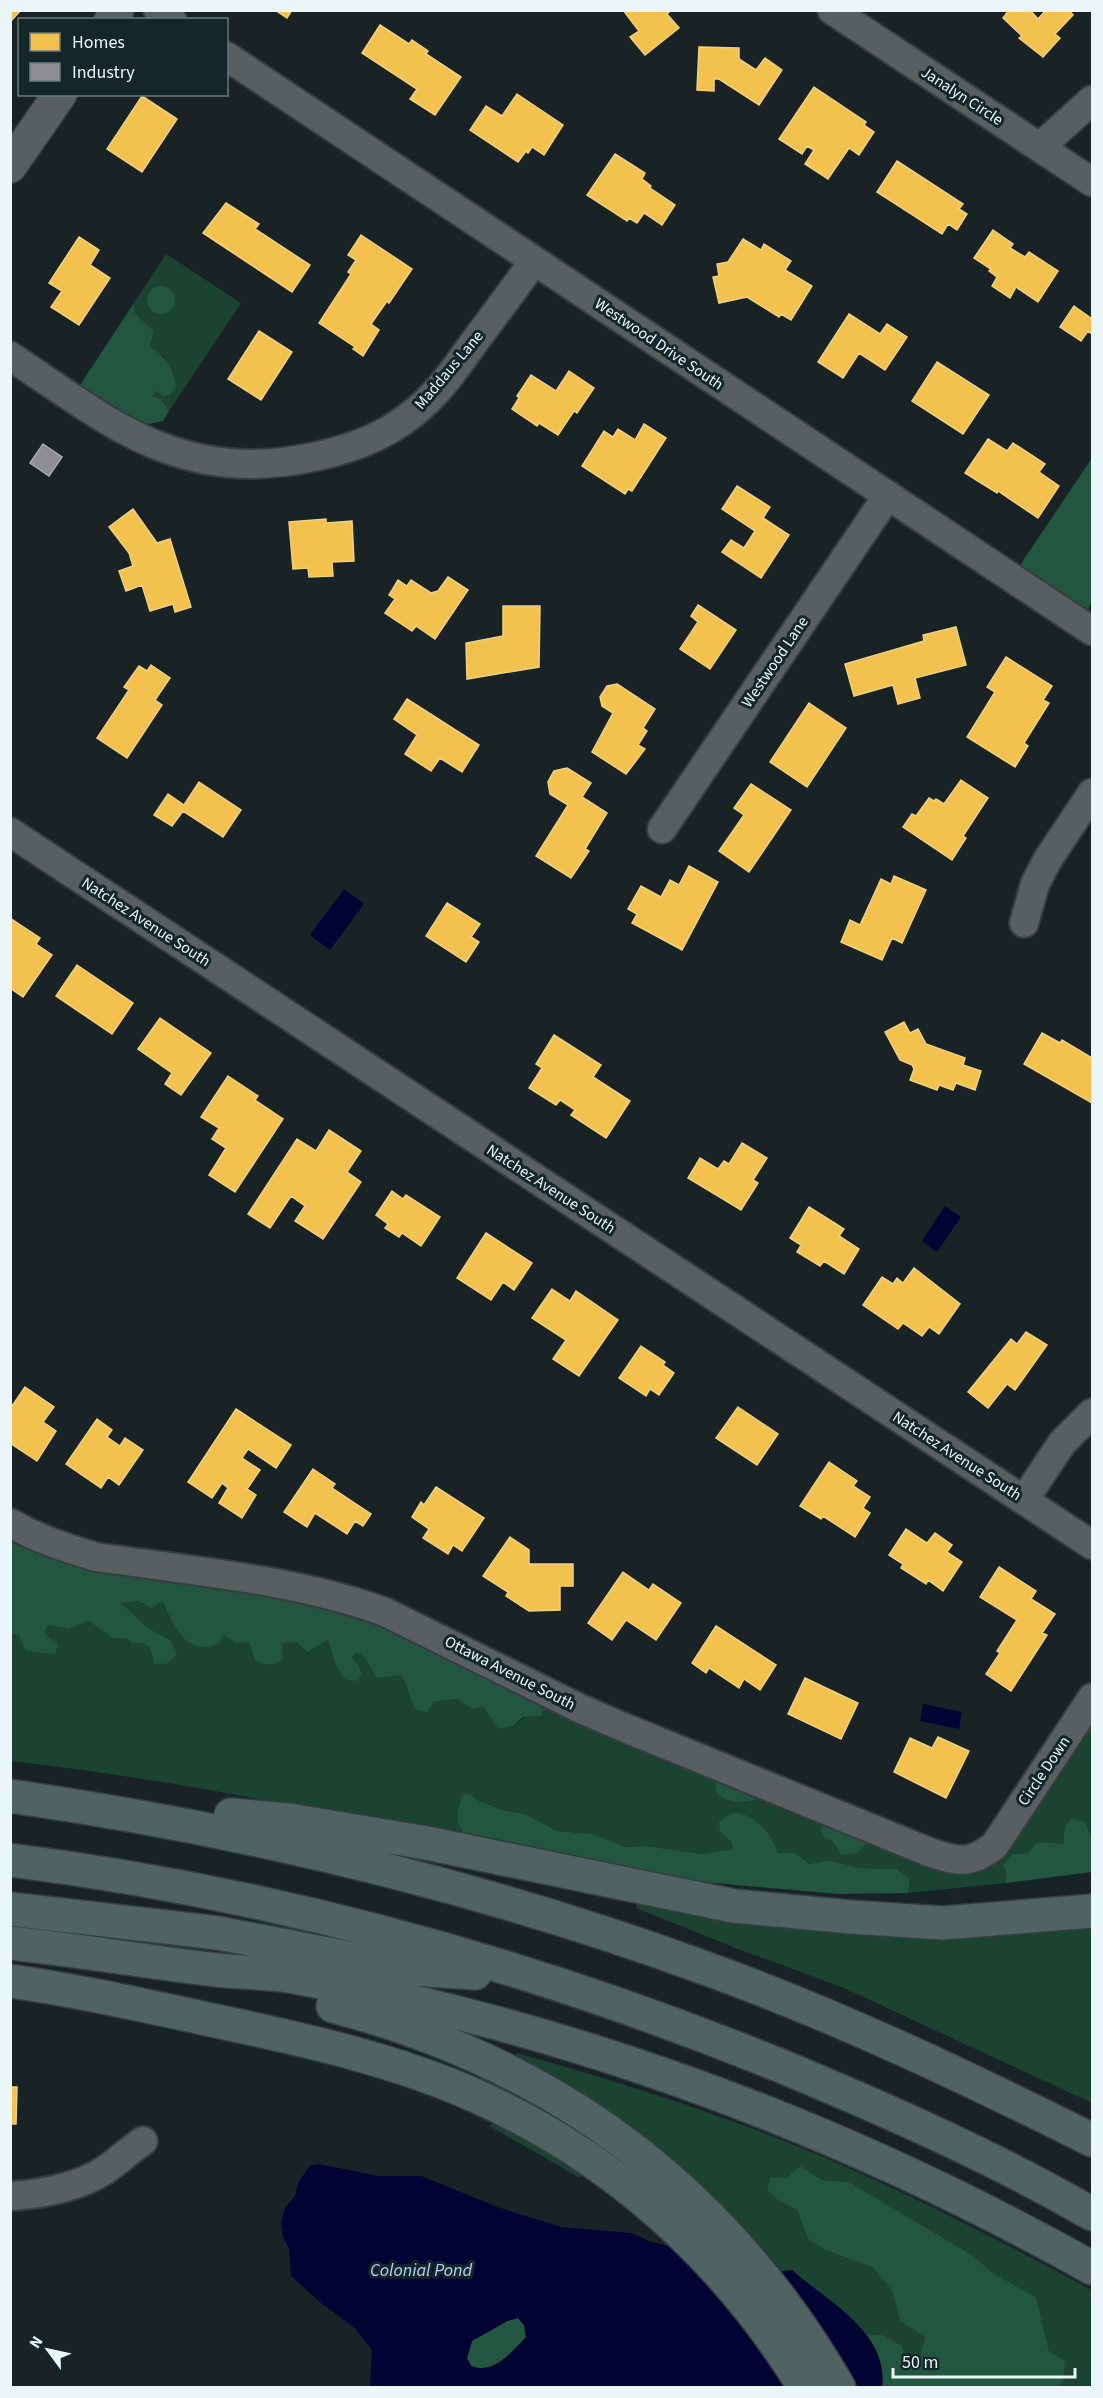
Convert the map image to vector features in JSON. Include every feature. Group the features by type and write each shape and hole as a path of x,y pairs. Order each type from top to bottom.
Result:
{"highway":[{"path":"10,1796 289,1820 428,1843 734,1906 943,1923 1092,1911"},
{"path":"10,1796 116,1811 292,1846 446,1885 555,1917 707,1968 857,2028 1092,2140"},
{"path":"10,1860 138,1880 288,1910 452,1952 534,1978 675,2025 829,2086 981,2156 1092,2214"},
{"path":"850,1917 956,1908 1092,1892"},
{"path":"10,1910 218,1932 400,1968 534,1978"},
{"path":"10,1943 213,1970 291,1977 404,2000 507,2026 625,2061 722,2095 827,2137 978,2208 1092,2268"},
{"path":"213,1970 286,1994 364,2014 442,2041 538,2087 615,2136 665,2173 717,2223 748,2258 803,2329 839,2388"},
{"path":"10,1982 291,2037 373,2060 475,2095 550,2134 596,2164 679,2229 741,2295 805,2388"}],"street":[{"name":"Janalyn Circle","path":"832,10 1092,182"},
{"name":"Westwood Drive South","path":"228,57 1092,631"},
{"path":"10,166 59,96"},
{"path":"1040,147 1092,100"},
{"name":"Maddaus Lane","path":"10,356 112,424 157,446 201,459 229,463 259,464 293,461 355,446 380,436 428,401 453,371 534,261"},
{"name":"Westwood Lane","path":"662,829 888,495"},
{"path":"1024,923 1035,884 1048,859 1092,793"},
{"name":"Natchez Avenue South","path":"10,832 1092,1545"},
{"path":"1024,1500 1062,1443 1092,1413"},
{"name":"Ottawa Avenue South","path":"10,1523 39,1538 96,1557 285,1585 352,1600 393,1615 579,1708 929,1852 964,1861 983,1855 995,1845"},
{"name":"Circle Down","path":"995,1845 1092,1698"},
{"path":"10,2196 53,2191 76,2184 104,2170 142,2141"}],"green space":[{"path":"166,254 241,303 169,411 161,399 151,396 157,391 165,358 150,346 154,331 135,314 134,303"},
{"path":"161,286 171,290 175,300 171,310 161,314 151,310 147,300 151,290"},
{"path":"134,303 135,314 154,331 150,346 168,364 176,388 170,395 163,396 157,391 152,396 161,399 169,411 163,421 148,424 138,423 80,385"},
{"path":"1092,458 1092,601 1088,610 1020,565"},
{"path":"10,1542 44,1556 81,1566 294,1600 361,1616 545,1703 541,1716 523,1717 514,1725 499,1729 483,1707 472,1709 457,1699 433,1702 427,1712 415,1709 402,1675 377,1678 364,1657 356,1652 352,1658 358,1664 362,1674 355,1681 345,1679 335,1664 328,1639 308,1652 297,1642 282,1643 283,1659 269,1664 255,1660 249,1642 236,1643 224,1635 215,1645 197,1646 183,1638 162,1601 152,1608 139,1601 121,1603 148,1628 170,1640 177,1654 167,1664 155,1663 150,1648 142,1643 133,1644 126,1638 112,1638 89,1621 68,1629 48,1625 44,1633 58,1644 55,1654 26,1651 19,1635 11,1634"},
{"path":"162,1601 170,1619 249,1642 255,1660 281,1643 328,1638 335,1664 358,1664 352,1658 355,1652 364,1657 377,1678 402,1674 433,1702 457,1699 472,1709 483,1707 514,1725 545,1703 824,1822 841,1854 867,1840 965,1874 985,1869 1002,1856 1092,1725 1092,1839 1086,1823 1065,1826 1063,1845 1037,1842 1027,1854 1006,1871 1006,1883 908,1893 910,1879 897,1869 858,1868 829,1860 809,1864 795,1853 778,1853 762,1826 749,1817 734,1812 720,1832 731,1842 733,1849 703,1854 646,1846 626,1847 593,1834 557,1831 525,1814 503,1810 479,1801 471,1795 463,1831 466,1832 460,1840 236,1795 124,1776 11,1761 10,1634 44,1633 48,1625 68,1629 89,1621 112,1638 126,1638 133,1644 142,1643 150,1648 170,1640 148,1628 120,1603"},
{"path":"720,1779 763,1797 750,1801 727,1799 716,1792 716,1784"},
{"path":"463,1794 471,1795 479,1801 503,1810 525,1814 557,1831 593,1834 626,1847 646,1846 703,1854 733,1849 731,1842 720,1832 719,1822 734,1812 749,1817 762,1826 778,1853 795,1853 809,1864 829,1860 858,1868 897,1869 910,1879 908,1893 838,1894 703,1882 463,1832 458,1818 458,1808"},
{"path":"1072,1818 1086,1823 1092,1839 1092,1872 1006,1883 1006,1871 1003,1866 1012,1854 1027,1854 1037,1842 1063,1844 1065,1826"},
{"path":"824,1822 867,1840 857,1852 841,1854 832,1840 825,1839 820,1830"},
{"path":"638,1898 1092,1920 1092,2103 844,1988 636,1908"},
{"path":"517,2053 722,2117 828,2159 980,2231 1092,2290 1092,2387 1055,2387 1062,2382 1065,2361 1049,2351 1036,2297 994,2274 972,2255 849,2182 822,2180 801,2166 778,2200 797,2210 808,2239 825,2250 872,2267 892,2290 900,2321 925,2337 919,2363 905,2363 882,2335 866,2334 840,2309 792,2270 776,2272 515,2057"},
{"path":"496,2124 514,2130 588,2175 578,2177 488,2125"},
{"path":"801,2166 822,2180 849,2182 972,2255 994,2274 1036,2297 1049,2351 1065,2361 1063,2382 1055,2388 882,2387 879,2360 866,2334 882,2335 902,2346 905,2363 919,2362 925,2337 900,2321 892,2290 872,2267 825,2250 808,2239 797,2210 778,2200 767,2190 771,2177 787,2178"},
{"path":"518,2318 524,2325 526,2337 515,2349 495,2365 479,2368 471,2366 467,2358 472,2341 507,2321"}],"water":[{"path":"344,889 364,904 330,950 310,935"},
{"path":"945,1206 961,1217 937,1252 922,1241"},
{"path":"923,1704 962,1712 959,1729 920,1721"},
{"name":"Colonial Pond","path":"318,2164 379,2176 421,2176 500,2208 561,2227 631,2233 652,2242 776,2272 792,2270 838,2306 866,2334 876,2350 882,2367 882,2387 370,2387 372,2350 355,2328 321,2303 291,2276 289,2249 283,2237 281,2222 285,2208 295,2196 299,2181 310,2166","holes":["518,2318 524,2325 526,2337 502,2360 487,2367 471,2366 467,2358 472,2341 507,2321"]}],"building: Homes":[{"path":"10,10 21,10 10,22"},
{"path":"275,10 292,10 287,18"},
{"path":"623,10 671,10 667,14 679,28 645,55 630,37 639,31"},
{"path":"1009,10 1030,10 1038,19 1046,10 1069,10 1073,15 1055,34 1060,38 1043,57 1019,38 1022,36 1003,18"},
{"path":"380,25 409,44 412,40 428,51 426,54 461,77 435,115 410,99 417,89 362,53"},
{"path":"699,47 739,48 739,59 756,70 765,58 782,70 759,105 719,79 714,79 714,91 697,90"},
{"path":"814,87 866,122 864,125 874,132 859,155 849,148 828,179 805,164 814,150 807,146 802,154 779,139"},
{"path":"517,94 563,125 544,155 532,147 518,162 470,130 486,106 502,116"},
{"path":"142,96 177,119 142,172 107,149"},
{"path":"615,154 645,173 642,179 651,186 650,188 675,205 662,225 644,213 637,223 629,218 627,221 587,195"},
{"path":"897,161 963,204 959,209 967,214 957,230 948,224 942,234 877,192"},
{"path":"226,203 259,224 255,229 310,265 292,292 203,233"},
{"path":"993,230 1013,244 1010,248 1025,257 1029,252 1058,271 1038,302 1016,287 1010,298 992,286 997,277 989,271 991,269 974,258"},
{"path":"361,235 412,269 389,303 387,301 371,324 379,330 363,356 353,349 355,347 319,323 351,274 348,272 356,260 348,255"},
{"path":"79,237 99,250 90,265 110,278 79,325 51,307 62,291 49,283"},
{"path":"743,239 761,250 764,244 791,261 785,270 812,286 791,320 781,314 779,317 747,297 719,303 713,277 719,276 717,264 728,262"},
{"path":"1074,306 1092,319 1092,334 1088,331 1081,341 1060,327"},
{"path":"849,314 880,334 887,324 907,337 885,370 859,353 843,378 818,362"},
{"path":"259,331 292,352 261,400 228,379"},
{"path":"937,362 989,395 963,434 912,401"},
{"path":"569,371 594,388 577,413 574,411 558,435 539,423 537,426 512,409 519,398 517,396 531,375 556,391"},
{"path":"644,424 666,438 632,491 628,489 625,494 582,466 604,431 613,437 618,429 635,440"},
{"path":"988,439 1007,451 1013,443 1045,464 1039,472 1059,486 1038,518 998,491 997,493 965,473"},
{"path":"737,486 770,507 763,518 789,535 761,578 722,552 731,540 744,548 755,531 722,509"},
{"path":"133,509 157,543 170,539 191,607 175,612 173,604 150,611 142,585 126,591 119,571 133,566 129,553 109,527"},
{"path":"326,519 326,523 352,521 354,561 332,562 333,576 309,577 308,568 293,569 289,522"},
{"path":"448,577 468,590 435,639 416,626 412,631 385,613 395,599 389,595 398,580 407,586 411,580 431,593 438,591"},
{"path":"698,605 736,630 710,669 680,649 698,622 691,616"},
{"path":"503,606 540,606 539,667 467,679 466,643 503,636"},
{"path":"956,627 966,665 915,678 920,698 898,704 893,685 854,696 845,664 924,641 923,635"},
{"path":"1006,657 1052,686 1043,700 1049,703 1024,743 1028,746 1015,767 967,737 995,692 987,687"},
{"path":"151,665 170,678 155,700 162,705 127,758 97,738 129,690 124,687 139,666 147,671"},
{"path":"617,684 655,709 643,728 647,731 638,745 645,749 626,774 592,752 613,713 602,706 600,697 607,686"},
{"path":"407,699 479,745 462,772 440,758 431,771 405,754 417,735 394,719"},
{"path":"809,703 846,728 807,787 770,762"},
{"path":"567,768 591,783 582,797 607,813 585,849 589,851 571,878 536,856 568,805 550,794 548,782 554,771"},
{"path":"961,780 988,798 963,836 966,838 952,860 903,827 912,814 916,816 929,798 944,804"},
{"path":"199,782 241,810 223,837 183,811 172,826 154,815 168,794 184,805"},
{"path":"751,784 791,810 749,872 719,851 744,815 734,808"},
{"path":"689,866 718,882 682,950 632,923 637,914 628,909 641,886 661,897 670,880 679,885"},
{"path":"894,876 926,890 902,943 892,938 882,960 841,942 850,920 860,925 881,879 891,884"},
{"path":"447,903 480,924 471,937 479,942 466,962 426,936"},
{"path":"10,918 40,938 36,944 52,955 23,997 10,988"},
{"path":"77,965 133,1003 112,1034 56,996"},
{"path":"160,1018 211,1053 181,1095 165,1084 172,1073 138,1049"},
{"path":"904,1022 910,1033 918,1029 926,1044 965,1058 963,1065 981,1071 975,1090 956,1083 953,1090 939,1085 937,1090 910,1080 914,1069 912,1065 900,1060 885,1032"},
{"path":"1042,1033 1060,1043 1062,1040 1092,1058 1092,1103 1024,1064"},
{"path":"554,1035 601,1065 593,1077 630,1101 606,1138 571,1115 575,1110 560,1100 556,1105 529,1088 542,1068 536,1064"},
{"path":"228,1076 258,1096 255,1100 283,1119 235,1192 209,1175 226,1148 212,1139 219,1128 201,1117"},
{"path":"329,1130 361,1151 347,1172 361,1182 323,1239 295,1221 305,1206 291,1196 270,1228 248,1214 297,1139 316,1151"},
{"path":"742,1143 767,1158 753,1180 758,1183 741,1210 688,1178 700,1158 718,1169 724,1161 729,1164"},
{"path":"392,1191 403,1199 406,1195 440,1217 421,1246 402,1233 399,1237 385,1228 388,1224 376,1215"},
{"path":"809,1207 844,1229 839,1236 859,1249 844,1274 824,1261 820,1266 797,1252 801,1245 790,1238"},
{"path":"486,1233 532,1263 514,1290 503,1282 491,1300 457,1278"},
{"path":"914,1268 960,1304 939,1334 929,1327 922,1336 903,1323 898,1329 863,1305 882,1277 893,1284 897,1278 903,1283"},
{"path":"552,1289 570,1301 576,1291 618,1320 579,1376 553,1359 566,1340 532,1318"},
{"path":"1026,1332 1047,1345 1015,1390 1007,1384 988,1408 968,1392 1011,1339 1017,1344"},
{"path":"641,1346 665,1362 663,1365 674,1373 659,1395 650,1389 646,1396 619,1378"},
{"path":"25,1387 54,1407 43,1422 56,1431 37,1461 10,1443 10,1409"},
{"path":"738,1407 778,1434 757,1465 716,1438"},
{"path":"236,1409 291,1445 276,1468 248,1449 242,1458 260,1470 247,1489 256,1495 242,1518 219,1503 228,1488 222,1483 212,1498 188,1482"},
{"path":"97,1419 112,1430 107,1437 120,1446 125,1438 143,1450 119,1485 108,1477 101,1488 66,1464"},
{"path":"829,1462 857,1481 853,1486 870,1497 863,1508 870,1513 855,1537 823,1516 821,1519 800,1506"},
{"path":"313,1469 335,1484 332,1488 371,1514 363,1526 355,1521 347,1534 315,1513 307,1527 284,1512"},
{"path":"436,1487 484,1518 462,1551 453,1545 448,1554 423,1538 429,1529 412,1517 421,1502 424,1505"},
{"path":"906,1529 927,1543 935,1533 952,1545 947,1552 962,1562 943,1591 928,1580 926,1584 901,1568 903,1564 889,1555"},
{"path":"510,1537 529,1550 529,1564 573,1564 573,1586 560,1586 560,1610 529,1611 506,1596 508,1592 483,1576"},
{"path":"999,1567 1036,1591 1031,1599 1055,1614 1042,1633 1047,1635 1011,1691 986,1674 1000,1653 997,1651 1017,1620 980,1597"},
{"path":"623,1572 649,1590 653,1584 681,1603 656,1640 626,1620 612,1640 588,1623"},
{"path":"716,1626 776,1665 760,1690 744,1679 739,1688 709,1668 706,1673 692,1663"},
{"path":"805,1678 858,1703 841,1739 788,1714"},
{"path":"938,1737 969,1751 946,1798 894,1772 910,1738 932,1748"},
{"path":"10,2087 17,2087 16,2124 10,2124"}],"building: Industry":[{"path":"43,444 62,457 49,476 30,463"}]}
